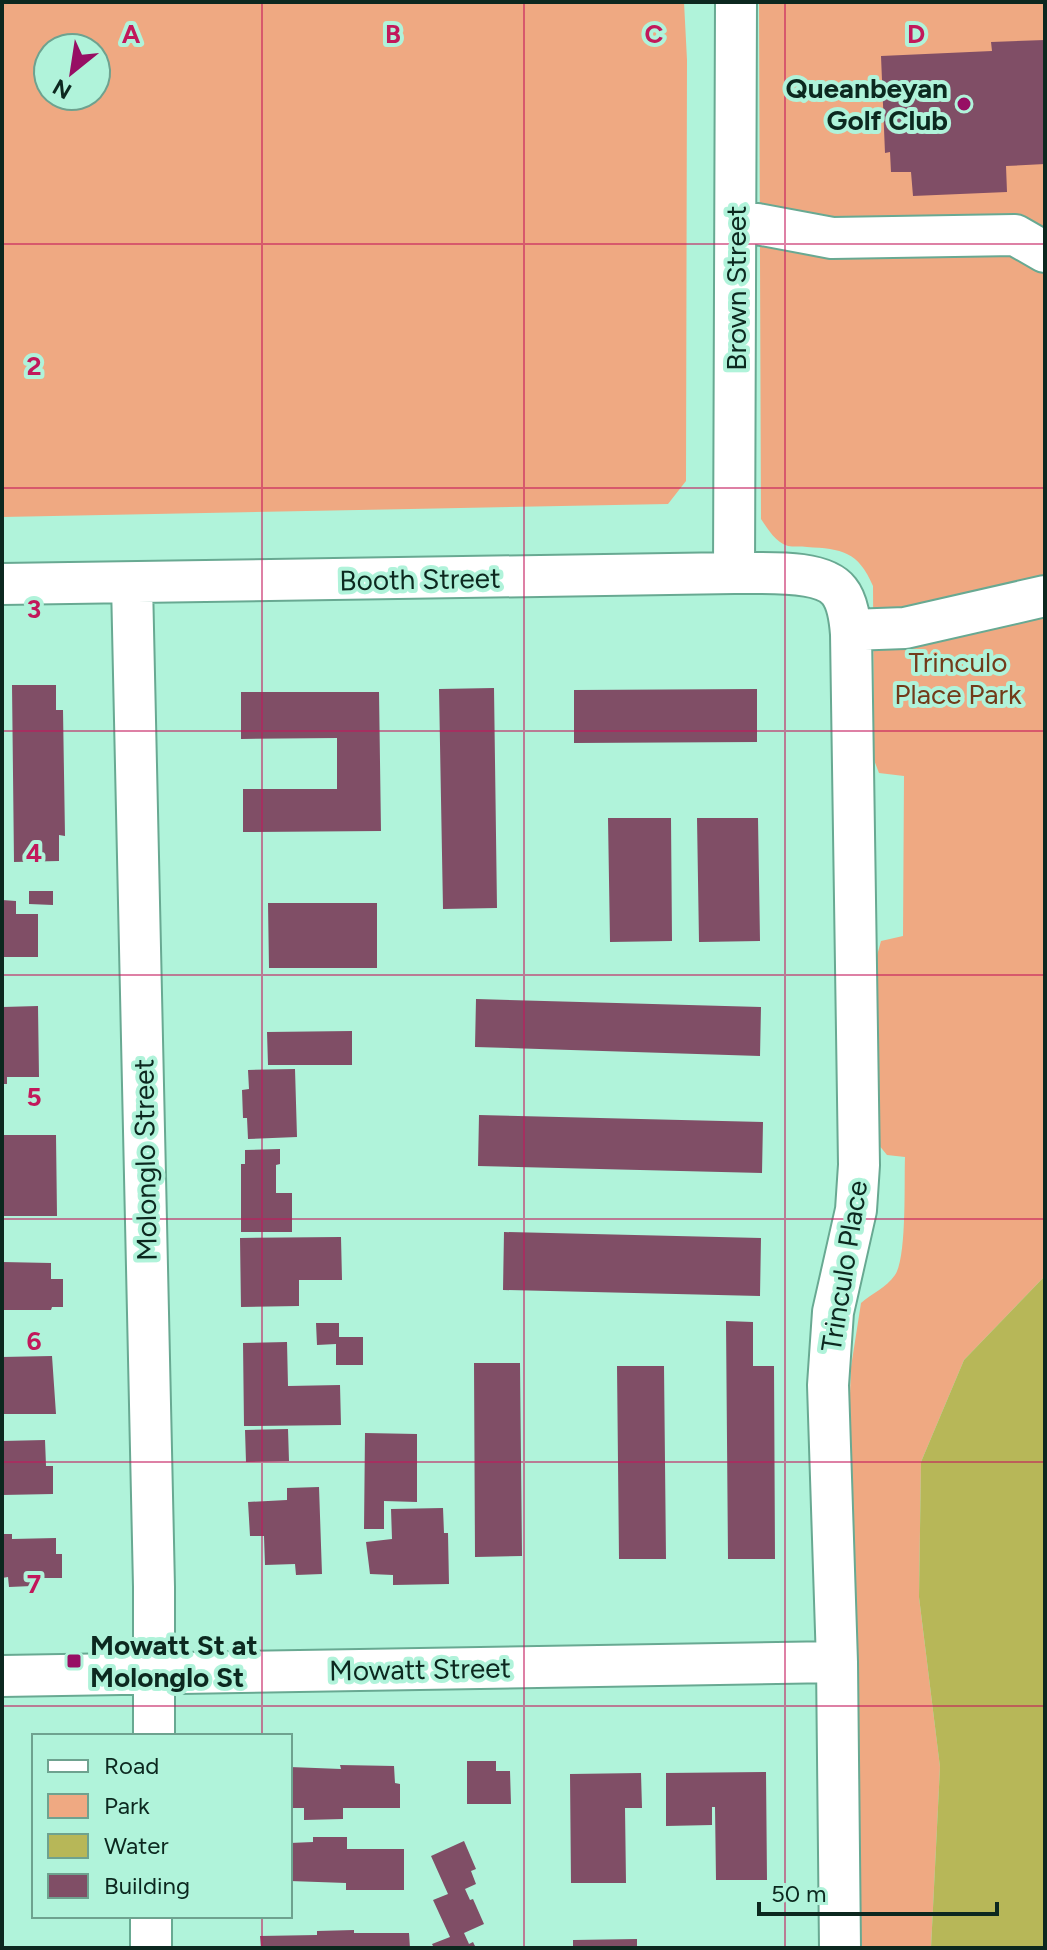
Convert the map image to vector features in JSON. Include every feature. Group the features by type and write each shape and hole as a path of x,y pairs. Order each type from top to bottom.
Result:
{"street":[{"name":"Brown Street","path":"734,573 736,2"},
{"path":"737,223 832,238 1015,235 1045,252"},
{"name":"Booth Street","path":"2,584 734,573 799,575 821,579 836,588"},
{"name":"Molonglo Street","path":"132,583 154,1734"},
{"name":"Trinculo Place","path":"836,588 844,602 851,630 859,1165 856,1210 838,1280 828,1362 837,1662 840,1948"},
{"path":"851,630 905,628 1045,596"},
{"name":"Mowatt Street","path":"2,1676 837,1662"},
{"path":"151,1918 151,1948"}],"green space":[{"path":"2,2 684,2 687,60 686,481 668,504 2,517"},
{"name":"Trinculo Place Park","path":"759,2 1045,2 1045,1276 964,1360 921,1462 919,1597 940,1767 931,1948 859,1948 846,1499 851,1367 861,1303 895,1275 903,1237 905,1157 887,1155 878,1144 876,959 881,941 903,936 904,776 879,773 874,760 873,586 867,574 848,554 779,542 761,519"}],"water":[{"path":"1045,1276 1045,1948 931,1948 940,1767 919,1597 921,1462 964,1360"}],"building":[{"name":"Queanbeyan Golf Club","path":"1045,40 1045,164 1006,166 1007,192 913,196 911,172 891,172 890,152 885,153 881,56 992,51 991,42"},
{"path":"12,685 56,685 56,710 63,710 65,836 59,835 59,861 14,862"},
{"path":"494,688 497,908 443,909 439,689"},
{"path":"757,689 757,742 574,743 574,690"},
{"path":"241,692 379,692 381,831 243,832 243,789 337,789 337,738 241,739"},
{"path":"608,818 671,818 672,941 610,942"},
{"path":"697,818 758,818 760,941 699,942"},
{"path":"29,891 53,891 53,905 29,904"},
{"path":"2,900 16,901 16,914 38,914 38,957 2,957"},
{"path":"268,903 377,903 377,968 269,968"},
{"path":"476,999 761,1007 760,1056 475,1047"},
{"path":"38,1006 39,1077 7,1077 7,1084 2,1084 3,1007"},
{"path":"352,1031 352,1065 268,1065 267,1032"},
{"path":"295,1069 297,1137 248,1139 247,1118 243,1118 242,1090 249,1089 248,1070"},
{"path":"479,1115 763,1122 762,1173 478,1166"},
{"path":"2,1135 56,1135 57,1216 2,1216"},
{"path":"280,1149 280,1164 276,1165 276,1193 292,1193 292,1232 241,1232 241,1164 245,1164 245,1150"},
{"path":"504,1232 761,1238 760,1296 503,1290"},
{"path":"341,1237 342,1280 299,1280 299,1306 241,1307 240,1238"},
{"path":"2,1262 51,1263 51,1279 63,1279 63,1307 52,1307 51,1310 2,1310"},
{"path":"726,1321 753,1322 753,1366 774,1366 775,1559 728,1559"},
{"path":"316,1323 339,1323 339,1337 363,1337 363,1365 336,1365 336,1344 317,1345"},
{"path":"287,1342 288,1386 340,1385 341,1425 244,1426 243,1343"},
{"path":"52,1356 56,1414 2,1414 2,1357"},
{"path":"474,1363 520,1363 522,1556 475,1557"},
{"path":"617,1366 664,1366 666,1559 619,1559"},
{"path":"288,1429 289,1461 246,1462 245,1430"},
{"path":"365,1433 417,1434 417,1502 384,1501 384,1529 364,1529"},
{"path":"45,1440 46,1466 53,1466 53,1494 2,1495 2,1441"},
{"path":"319,1487 322,1574 296,1575 295,1564 265,1565 264,1536 250,1536 248,1502 287,1500 287,1488"},
{"path":"443,1508 444,1533 448,1533 449,1584 393,1585 393,1575 370,1574 366,1542 392,1539 391,1509"},
{"path":"2,1534 12,1534 12,1539 56,1538 56,1554 62,1554 62,1578 32,1578 32,1586 9,1587 8,1577 2,1578"},
{"path":"467,1761 496,1761 496,1771 510,1771 511,1804 467,1804"},
{"path":"340,1765 394,1766 395,1783 400,1784 400,1808 343,1808 343,1819 304,1820 304,1808 292,1808 292,1767 341,1769"},
{"path":"766,1772 767,1880 716,1880 715,1807 712,1807 712,1825 666,1826 666,1773"},
{"path":"641,1773 642,1808 625,1808 626,1883 571,1883 570,1774"},
{"path":"313,1837 347,1837 347,1849 404,1849 404,1890 346,1890 346,1883 292,1881 292,1843 313,1842"},
{"path":"464,1841 476,1869 471,1871 476,1884 465,1889 484,1924 464,1933 469,1944 473,1942 476,1948 434,1948 432,1944 450,1937 433,1900 448,1894 431,1856"},
{"path":"354,1930 354,1933 409,1933 410,1948 261,1948 260,1936 317,1935 317,1931"},
{"path":"637,1939 637,1948 573,1948 573,1940"}],"place":[{"name":"Queanbeyan Golf Club","path":"964,104"},
{"name":"Mowatt St at Molonglo St","path":"74,1661"}]}
